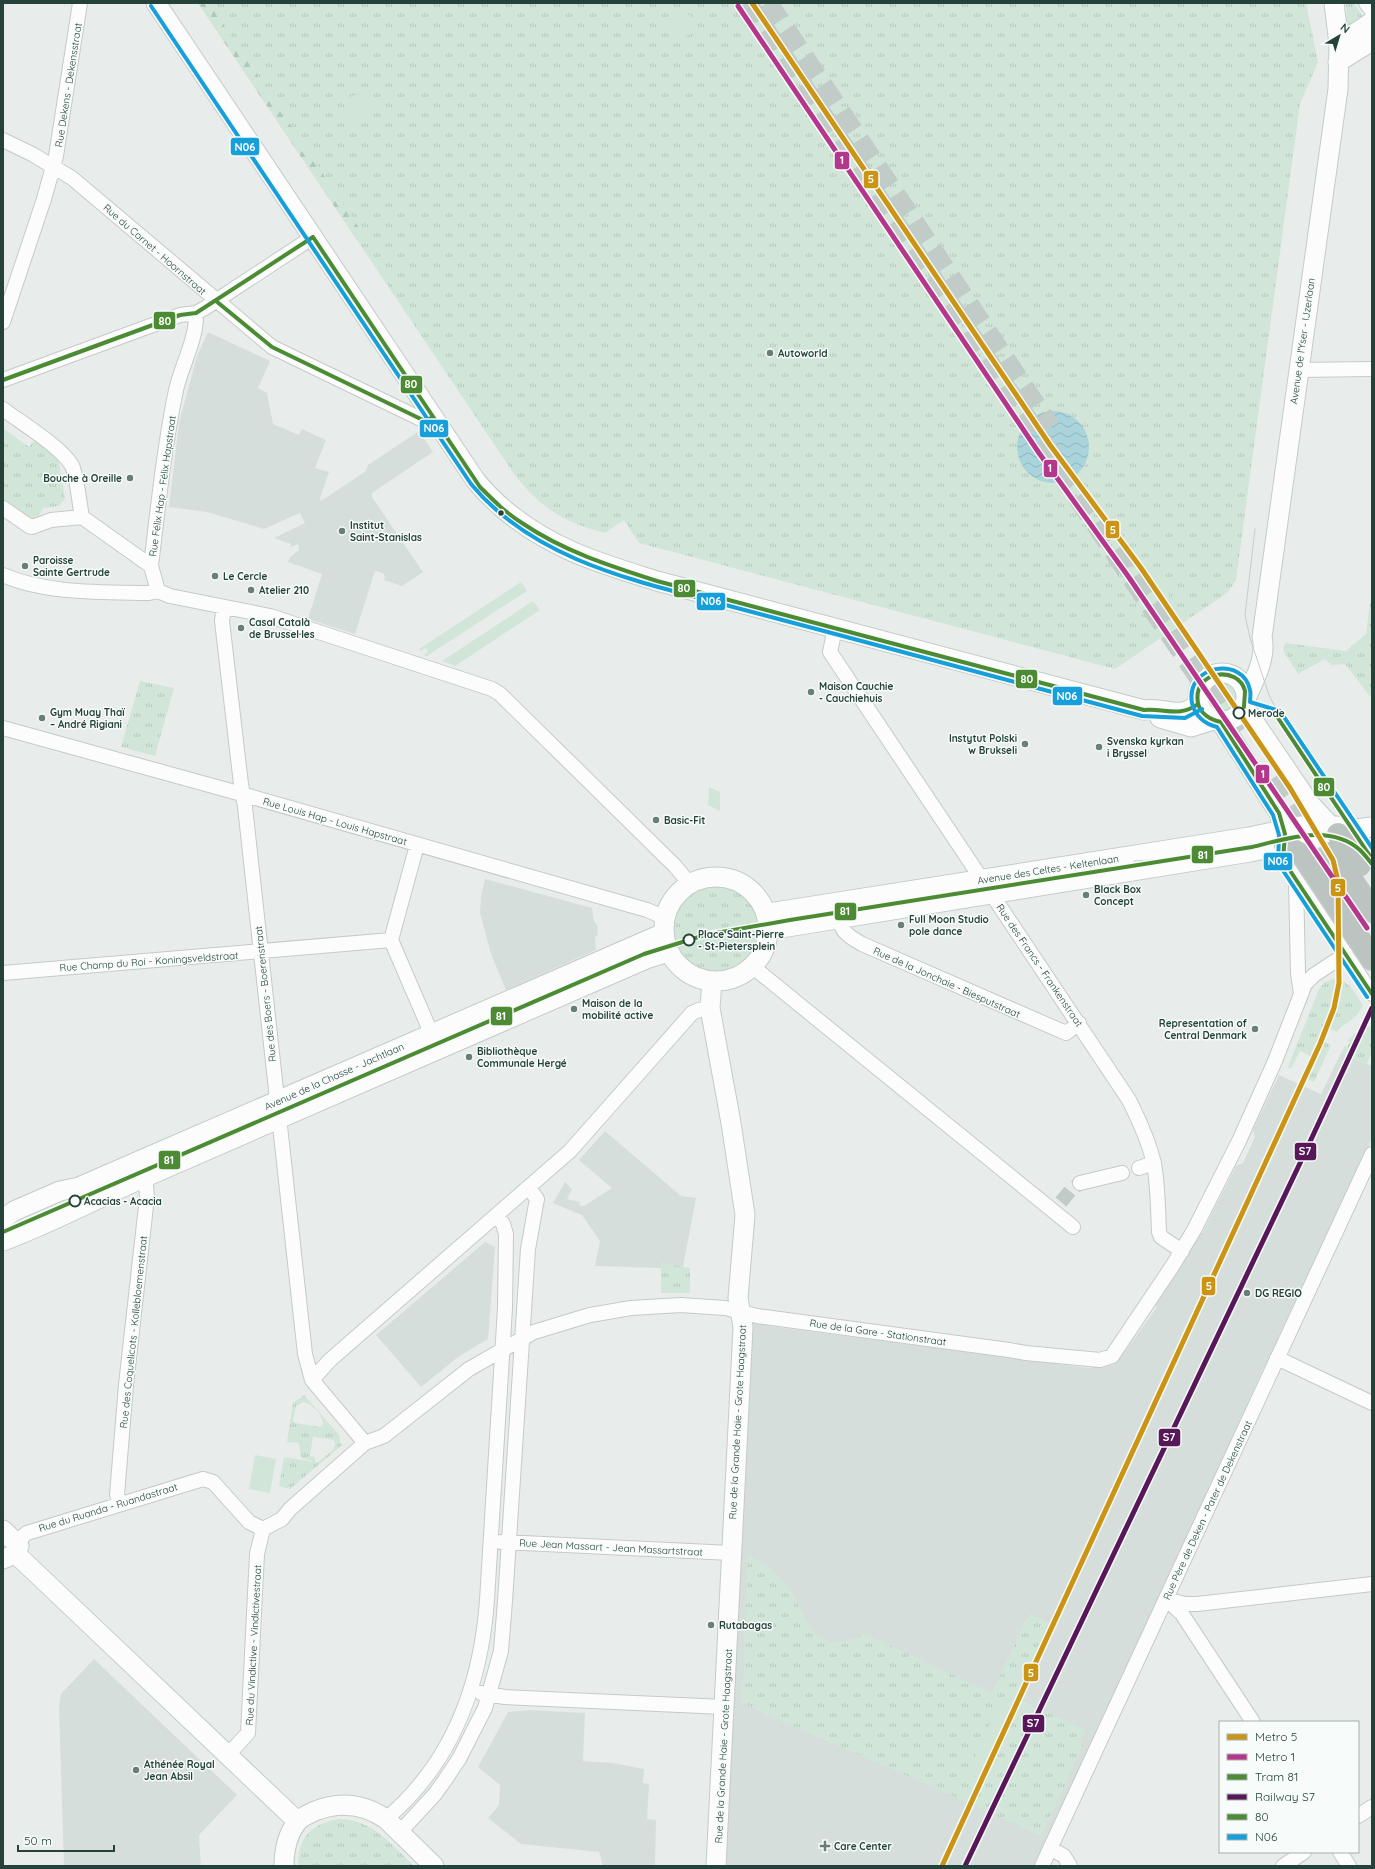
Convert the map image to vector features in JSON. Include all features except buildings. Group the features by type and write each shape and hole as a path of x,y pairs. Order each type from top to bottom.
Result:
{"highway":[{"path":"1343,837 1372,884"},
{"path":"1343,837 1372,911"},
{"path":"1343,837 1372,935"},
{"path":"1284,845 1303,856 1372,959"}],"street":[{"name":"Rue Dekens - Dekensstraat","path":"3,322 42,206 53,166 64,110 80,3"},
{"path":"156,3 476,480 492,499 535,533 559,547 608,566 657,581 1144,710 1151,716 1191,727 1235,718 1245,702"},
{"name":"Avenue de l'Yser - IJzerlaan","path":"1245,702 1257,675 1264,645 1262,637 1338,89 1339,53 1334,3"},
{"path":"1366,3 1372,11"},
{"path":"1339,53 1372,22"},
{"path":"1339,53 1372,41"},
{"name":"Rue du Cornet - Hoornstraat","path":"3,140 53,166 72,178 272,347 425,421 433,417"},
{"path":"3,380 180,315 196,313 313,236"},
{"name":"Rue Félix Hap - Félix Hapstraat","path":"151,566 164,453 177,388 194,332 196,313"},
{"path":"1298,370 1372,369"},
{"path":"3,409 60,452 69,461 73,468 82,517"},
{"path":"3,508 32,527 51,520 82,517 151,566 158,590"},
{"path":"3,575 13,580 40,586 87,591 149,593 158,590 170,596 270,616 492,688 500,694 675,866 690,884"},
{"name":"Rue des Boers - Boerenstraat","path":"224,607 222,621 261,952 305,1354 312,1380"},
{"name":"Rue des Francs - Frankenstraat","path":"835,628 830,652 1129,1100 1141,1124 1154,1163 1157,1185 1159,1232 1162,1238 1182,1251"},
{"name":"Avenue de l'Yser - IJzerlaan","path":"1236,678 1241,674 1258,641 1262,637"},
{"path":"1343,837 1310,804 1245,702 1242,684 1236,678 1222,673 1208,678 1199,689 1198,704 1202,711 1217,721 1279,814 1284,845 1296,881 1372,994"},
{"path":"1144,710 1152,708 1180,713 1192,710 1198,704"},
{"name":"Rue Louis Hap - Louis Hapstraat","path":"3,728 647,910 665,925"},
{"name":"Avenue des Celtes - Keltenlaan","path":"768,922 987,887 1250,852 1284,845 1343,837"},
{"path":"417,845 391,940 435,1042"},
{"path":"715,877 738,882 757,897 768,922 765,949 753,967 734,978 712,981 689,974 677,963 669,952 665,925 674,898 690,884 700,880 715,877"},
{"path":"1296,881 1298,973 1301,994"},
{"name":"Rue de la Jonchaie - Biesputstraat","path":"837,911 840,927 847,936 862,944 1066,1033 1079,1024"},
{"name":"Avenue de la Chasse - Jachtlaan","path":"435,1042 665,925"},
{"name":"Rue Champ du Roi - Koningsveldstraat","path":"3,973 391,940"},
{"name":"Avenue de la Chasse - Jachtlaan","path":"3,1219 14,1211 60,1191 139,1170 435,1042 669,952"},
{"name":"Rue de la Gare - Stationstraat","path":"365,1443 384,1436 469,1369 534,1332 590,1315 631,1308 681,1305 725,1308 757,1316 993,1347 1026,1353 1100,1360 1112,1356 1122,1344 1182,1251 1239,1141 1275,1061 1305,984 1346,954"},
{"path":"753,967 1057,1206 1073,1227"},
{"name":"Rue de la Grande Haie - Grote Haagstraat","path":"712,981 710,1008 731,1124 745,1215 738,1298 743,1327 716,1866"},
{"path":"263,1529 282,1519 290,1509 365,1443 312,1380 330,1360 570,1151 692,1013 710,1008"},
{"name":"Rue Père de Deken - Pater de Dekenstraat","path":"1042,1866 1372,1154"},
{"path":"1139,1168 1154,1163"},
{"name":"Avenue de la Chasse - Jachtlaan","path":"3,1241 24,1234 70,1213 139,1170"},
{"name":"Rue des Coquelicots - Kollebloemenstraat","path":"120,1504 117,1495 126,1385 147,1197 146,1185 139,1170"},
{"path":"1080,1183 1122,1173"},
{"path":"400,1832 435,1794 459,1760 485,1708 501,1651 528,1249 537,1199 529,1188"},
{"path":"386,1819 420,1783 436,1763 460,1719 471,1690 484,1633 507,1254 503,1224 497,1216"},
{"path":"1277,1358 1372,1403"},
{"name":"Rue du Ruanda - Ruandastraat","path":"9,1546 27,1533 202,1479 213,1482 249,1522 263,1529"},
{"name":"Rue du Vindictive - Vindictivestraat","path":"229,1754 248,1733 258,1554 263,1529"},
{"name":"Rue Jean Massart - Jean Massartstraat","path":"490,1541 731,1553"},
{"path":"9,1546 298,1821"},
{"path":"1166,1599 1186,1604 1197,1604 1372,1584"},
{"path":"1166,1599 1182,1614 1252,1721"},
{"path":"471,1690 489,1695 724,1707"},
{"path":"284,1866 287,1842 298,1821 323,1808 337,1805 353,1805 365,1808 386,1819 434,1866"},
{"path":"1359,1815 1372,1807"},
{"path":"1050,1848 1064,1856 1070,1866"},
{"path":"1283,1866 1302,1853"},
{"path":"1341,1853 1349,1866"}],"shaded area":[{"path":"208,332 270,361 258,388 267,393 273,424 299,435 302,429 326,440 315,468 329,472 320,498 321,501 366,471 368,465 419,431 433,452 372,493 372,497 423,572 402,586 384,580 385,576 383,573 375,571 355,634 308,619 322,574 288,562 290,557 299,550 298,544 290,547 291,544 274,538 305,523 300,513 264,529 207,512 169,507 179,423 197,356"},
{"path":"485,879 592,908 598,935 595,937 596,950 506,990 491,954 480,913 481,896"},
{"path":"1341,1053 1372,1067 1372,1139 1278,1337 1281,1339 1268,1368 1264,1367 1039,1866 726,1866 752,1325 756,1323 767,1323 768,1326 1088,1368 1110,1365 1121,1357 1157,1307 1154,1305 1199,1232 1202,1233 1236,1166 1243,1163 1255,1137 1253,1130 1279,1075 1321,1094"},
{"path":"605,1131 681,1196 696,1198 683,1267 661,1263 661,1268 595,1266 600,1241 582,1215 553,1203 565,1182 572,1189 567,1199 580,1202 579,1205 584,1206 612,1188 579,1160"},
{"path":"485,1242 495,1247 488,1339 458,1357 421,1387 376,1335"},
{"name":"Athénée Royal Jean Absil","path":"94,1659 237,1795 199,1835 201,1866 64,1866 59,1707 61,1694"},
{"path":"529,1710 585,1713 583,1761 613,1763 644,1769 643,1783 649,1784 647,1819 656,1820 655,1866 603,1866 599,1852 521,1844 488,1818 499,1805 500,1785 478,1767 508,1712"}],"green space":[{"path":"198,3 1306,3 1318,62 1300,104 1236,580 1227,593 1115,669 639,543 624,520 605,533 576,524 564,518 543,505 514,474"},
{"path":"198,3 209,3 363,234 356,239"},
{"path":"1346,3 1354,3 1363,17 1350,27 1347,25"},
{"path":"682,13 687,14 693,20 693,30 687,36 682,37 677,36 671,30 670,25 671,20 677,14"},
{"path":"769,14 776,19 777,22 772,29 769,30 762,25 761,22 766,15"},
{"path":"357,95 366,99 370,108 366,117 357,121 348,117 344,108 348,99"},
{"path":"3,428 29,447 36,441 58,456 65,499 59,506 44,508 34,521 3,503"},
{"path":"1154,581 1165,585 1169,596 1165,607 1154,611 1143,607 1139,596 1143,585"},
{"path":"521,582 527,591 427,656 423,655 428,652 426,648 420,651 419,649"},
{"path":"1372,589 1372,699 1345,664 1331,665 1325,659 1298,674 1283,650 1285,643 1346,651 1366,634"},
{"path":"533,601 540,610 455,666 442,661"},
{"path":"140,681 174,688 155,756 121,747"},
{"path":"1222,683 1233,687 1237,698 1233,709 1222,713 1211,709 1207,698 1211,687"},
{"path":"709,787 720,792 720,811 708,805"},
{"path":"717,883 735,886 750,896 760,911 763,929 760,947 750,962 735,972 717,975 699,972 684,962 674,947 671,929 674,911 684,896 699,886"},
{"path":"1333,979 1343,981 1347,984 1363,1005 1357,1015 1342,1026 1337,1032 1330,1029 1324,1034 1324,1041 1331,1045 1314,1082 1301,1076 1310,1056 1300,1051 1291,1069 1288,1067 1319,989 1325,982"},
{"path":"1367,1026 1372,1027 1372,1052 1367,1063 1372,1067 1341,1053 1345,1046 1347,1047 1350,1042 1348,1041 1355,1033 1357,1034 1362,1030 1360,1028"},
{"path":"661,1263 690,1268 690,1293 661,1293"},
{"path":"304,1395 340,1436 340,1442 342,1445 290,1489 279,1486 284,1457 315,1462 301,1458 299,1443 287,1442 293,1403","holes":["304,1402 316,1410 321,1417 323,1424 320,1427 295,1423 293,1421 296,1406","313,1437 334,1440 335,1444 333,1450 317,1463 315,1461 315,1457 310,1456"]},
{"path":"255,1455 276,1459 270,1493 249,1489"},
{"path":"748,1555 767,1565 789,1587 811,1629 817,1635 830,1642 844,1642 865,1634 992,1693 1029,1613 1056,1626 1021,1700 1085,1730 1079,1743 1083,1745 1041,1836 956,1797 765,1714 742,1702"},
{"path":"1002,1697 1019,1704 984,1781 967,1773"},
{"path":"339,1819 362,1823 371,1828 389,1842 414,1866 298,1866 300,1847 308,1834 321,1824"}],"water":[{"path":"1053,411 1073,417 1083,427 1089,447 1083,467 1073,477 1053,483 1033,477 1023,467 1017,447 1023,427 1033,417"}],"tunnel":[{"path":"746,3 1240,737"},
{"path":"767,3 1050,428"},
{"path":"1269,781 1322,859"},
{"path":"1061,1202 1070,1191 1080,1183"}],"tram line":[{"path":"1255,529 1245,615 1250,638 1269,695 1282,720 1372,854"},
{"name":"81","path":"3,1232 644,954 705,935 790,920 1252,847 1308,835 1335,837 1348,842 1360,850 1372,864"},
{"path":"1134,861 1183,858"}],"metro line":[{"name":"5","path":"752,3 1050,445 1141,568 1290,788 1333,860 1338,881 1339,983 1334,1008 1320,1044 942,1866"},
{"name":"1","path":"738,6 1039,453 1128,576 1367,928"}],"rail line":[{"name":"S7","path":"965,1866 1302,1159 1372,1008"}],"transit line":[{"name":"N06","path":"151,6 471,484 494,508 520,528 577,560 639,582 671,591 1142,716 1185,718 1202,709"},
{"name":"80","path":"313,237 480,487 511,515 554,542 587,557 657,581 1144,710 1178,712 1184,711 1198,704"},
{"name":"80","path":"3,380 180,315 196,313 313,237"},
{"name":"80","path":"216,301 272,347 425,421 433,417"},
{"name":"N06","path":"1367,997 1278,863 1279,835 1273,815 1217,727 1205,722 1195,712 1192,703 1192,690 1197,680 1205,673 1216,669 1227,669 1237,672 1245,679 1250,690 1250,702 1280,711 1372,848"},
{"name":"80","path":"1221,722 1206,716 1199,707 1198,692 1202,684 1209,678 1217,675 1234,677 1241,683 1245,691 1244,707"},
{"name":"80","path":"1276,715 1372,859"},
{"name":"80","path":"1221,722 1279,813 1285,834 1283,860 1372,994"}],"place":[{"name":"Autoworld","path":"770,353"},
{"name":"Bouche à Oreille","path":"130,478"},
{"name":"Institut Saint-Stanislas","path":"342,531"},
{"name":"Paroisse Sainte Gertrude","path":"25,566"},
{"name":"Le Cercle","path":"215,576"},
{"name":"Atelier 210","path":"251,590"},
{"name":"Casal Català de Brussel·les","path":"241,628"},
{"name":"Maison Cauchie - Cauchiehuis","path":"811,692"},
{"name":"Merode","path":"1239,713"},
{"name":"Gym Muay Thaï – André Rigiani","path":"42,718"},
{"name":"Instytut Polski w Brukseli","path":"1025,744"},
{"name":"Svenska kyrkan i Bryssel","path":"1099,747"},
{"name":"Basic-Fit","path":"656,820"},
{"name":"Black Box Concept","path":"1086,895"},
{"name":"Full Moon Studio pole dance","path":"901,925"},
{"name":"Place Saint-Pierre - St-Pietersplein","path":"689,940"},
{"name":"Maison de la mobilité active","path":"574,1009"},
{"name":"Representation of Central Denmark","path":"1255,1029"},
{"name":"Bibliothèque Communale Hergé","path":"469,1057"},
{"name":"Acacias - Acacia","path":"75,1201"},
{"name":"DG REGIO","path":"1247,1293"},
{"name":"Rutabagas","path":"711,1625"},
{"name":"Athénée Royal Jean Absil","path":"136,1770"},
{"name":"Care Center","path":"825,1846"}]}
